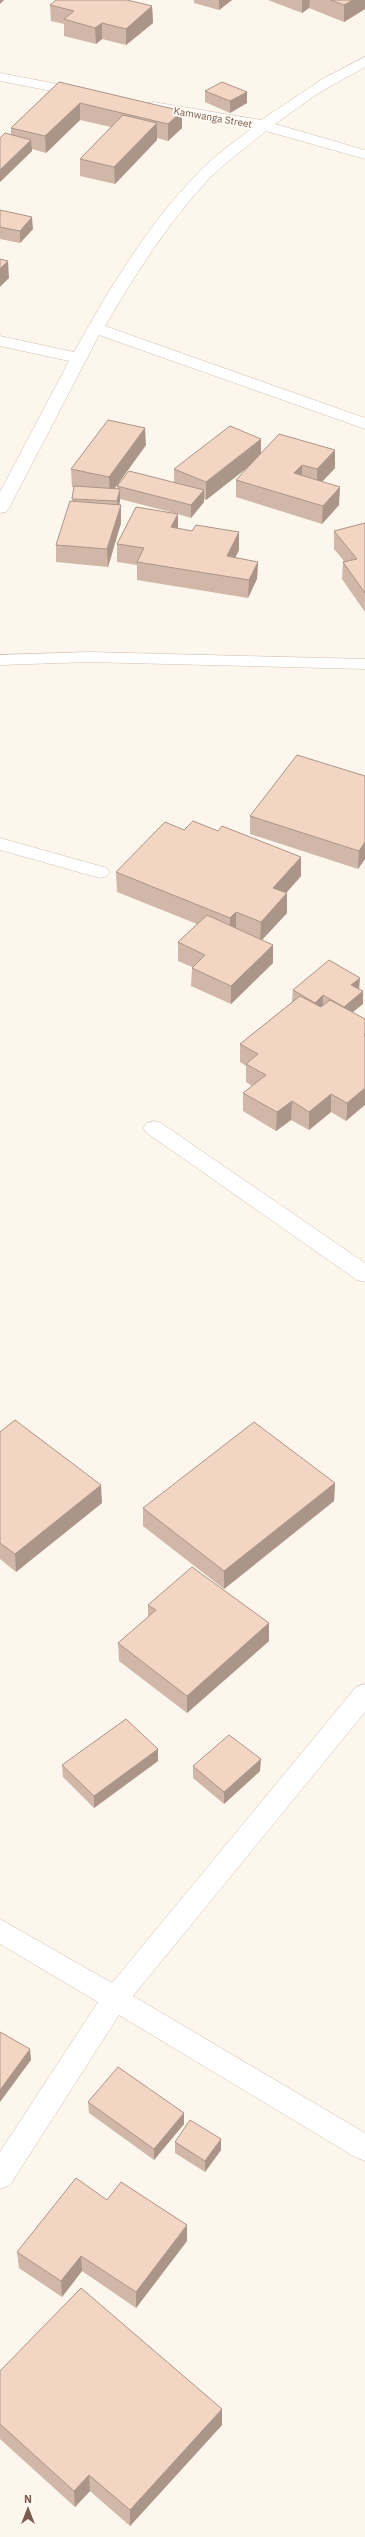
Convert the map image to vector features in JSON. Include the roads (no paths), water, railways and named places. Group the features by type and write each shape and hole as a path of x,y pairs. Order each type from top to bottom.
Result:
{"street":[{"path":"0,508 80,358 152,238 200,180 262,125 324,82 365,61"},
{"path":"0,78 98,96"},
{"name":"Kamwanga Street","path":"137,103 262,125 365,155"},
{"path":"97,329 365,424"},
{"path":"0,341 80,358"},
{"path":"0,660 89,657 365,664"},
{"path":"0,844 100,872"},
{"path":"154,1128 365,1274"},
{"path":"0,2176 116,1997 365,1694"},
{"path":"0,1930 116,1997 365,2148"}]}
